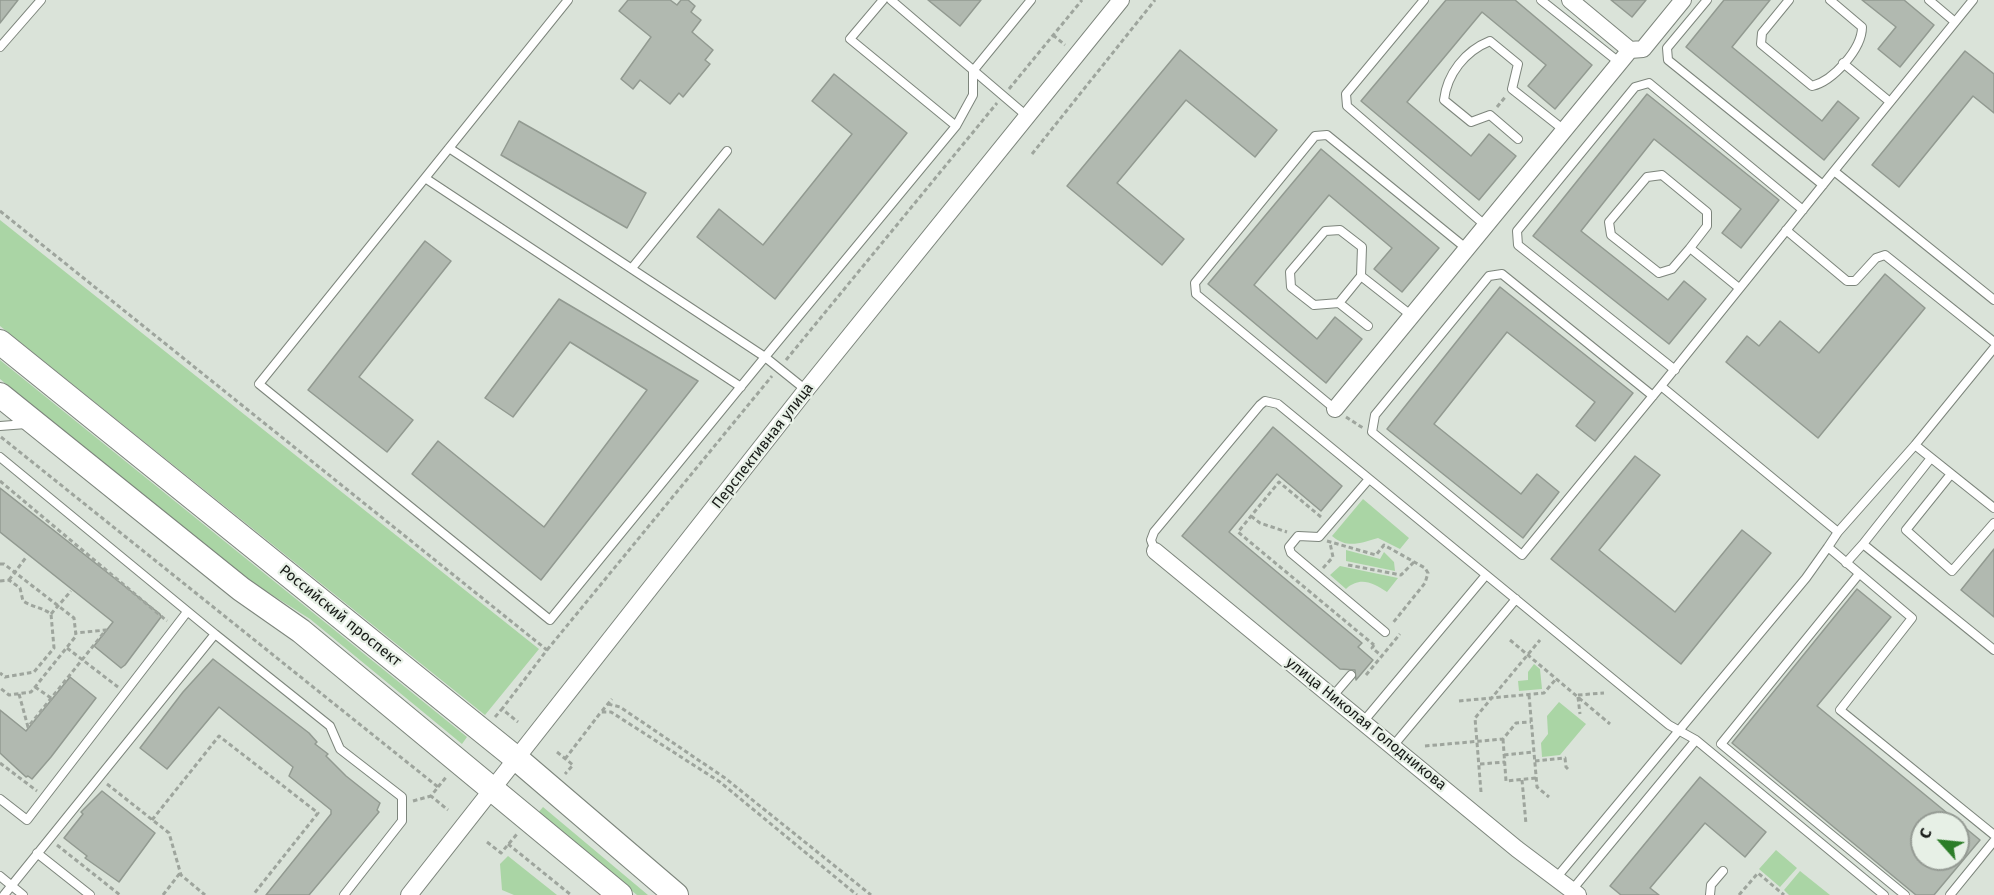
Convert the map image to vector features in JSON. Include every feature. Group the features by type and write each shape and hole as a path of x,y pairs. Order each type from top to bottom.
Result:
{"main road":[{"name":"Российский проспект","path":"0,342 517,759 676,895"},
{"path":"0,394 241,589 301,631 620,895"}],"street":[{"name":"Перспективная улица","path":"409,895 806,390 1121,0"},
{"path":"1570,0 1625,56"},
{"path":"1335,409 1625,56 1643,48 1683,0"},
{"name":"улица Николая Голодникова","path":"1155,551 1517,849 1575,892"}],"lane":[{"path":"0,47 41,0"},
{"path":"568,0 260,384 550,620 956,126 973,95 973,71 1031,0"},
{"path":"883,0 850,39 956,126"},
{"path":"891,0 1028,118"},
{"path":"1424,0 1346,94 1347,106 1486,226"},
{"path":"1541,0 1625,56"},
{"path":"1707,0 1667,48 1668,60 1823,185"},
{"path":"1789,0 1762,33 1761,45 1812,86 1823,83 1862,39 1862,27 1830,0"},
{"path":"1929,0 1955,22"},
{"path":"1653,396 1502,274 1489,276 1375,415 1372,432 1522,555 1675,370 1973,0"},
{"path":"1518,139 1490,115 1471,122 1444,100 1446,82 1474,48 1490,41 1518,64 1512,89 1564,130"},
{"path":"1843,63 1890,102"},
{"path":"1675,370 1518,245 1517,231 1635,87 1648,83 1803,210"},
{"path":"1335,409 1196,294 1195,283 1315,136 1327,135 1467,249"},
{"path":"449,148 765,357 806,390"},
{"path":"632,268 727,151"},
{"path":"1834,171 1994,300"},
{"path":"1662,175 1707,212 1707,226 1690,248 1672,269 1659,273 1611,235 1609,222 1647,177 1662,175"},
{"path":"426,178 741,387"},
{"path":"1339,303 1361,276 1362,248 1340,230 1325,231 1290,272 1290,287 1314,305 1339,303 1368,326"},
{"path":"1786,230 1847,281 1855,281 1876,258 1885,255 1994,342"},
{"path":"1690,248 1740,288"},
{"path":"1361,276 1412,316"},
{"path":"1557,878 1806,578 1838,532 1915,445 1994,348"},
{"path":"1661,386 1838,532"},
{"path":"1155,551 1151,540 1154,532 1265,401 1278,404 1486,575 1679,730 1696,740 1884,895"},
{"path":"0,426 35,423"},
{"path":"1915,445 1994,508"},
{"path":"0,457 330,726 340,749 402,797 402,821 344,895"},
{"path":"1846,563 1931,458"},
{"path":"1951,474 1906,530 1952,571 1994,523"},
{"path":"1369,479 1319,537 1298,536 1290,544 1289,550 1385,632"},
{"path":"1863,544 1994,650"},
{"path":"1828,546 1912,618 1840,711 1994,836"},
{"path":"1859,574 1721,744 1905,895"},
{"path":"1363,722 1486,575"},
{"path":"1393,746 1516,599"},
{"path":"0,799 27,820 188,612"},
{"path":"4,895 215,634"},
{"path":"1332,697 1351,675"},
{"path":"1575,892 1696,740"},
{"path":"1950,895 1994,841"},
{"path":"37,853 90,895"},
{"path":"1710,895 1711,885 1723,871"},
{"path":"0,876 23,895"}],"path":[{"path":"488,725 778,368 1082,0"},
{"path":"1032,154 1155,0"},
{"path":"1490,115 1512,89"},
{"path":"0,211 548,650"},
{"path":"1335,409 1353,423 1372,432"},
{"path":"0,436 438,787"},
{"path":"0,448 6,441"},
{"path":"0,481 175,628"},
{"path":"1251,516 1260,523 1298,536"},
{"path":"1319,537 1377,555 1384,545 1415,561 1428,573 1425,584 1372,648 1382,656"},
{"path":"1313,571 1329,564 1333,550 1330,542"},
{"path":"9,580 27,556"},
{"path":"1348,565 1401,575 1415,561"},
{"path":"0,564 4,564 74,618 76,633 67,648 31,692 9,695 0,688"},
{"path":"0,581 9,580 20,588 23,601 29,605 38,605 51,614"},
{"path":"0,673 5,677 34,672 54,648 51,614 71,591"},
{"path":"19,694 28,727 106,630 76,633"},
{"path":"1366,675 1400,634"},
{"path":"1510,640 1610,724"},
{"path":"1481,792 1475,718 1540,640"},
{"path":"67,648 125,693"},
{"path":"1459,701 1544,693 1556,679"},
{"path":"35,687 51,699"},
{"path":"1577,696 1604,693"},
{"path":"1529,694 1537,787 1549,796"},
{"path":"1577,696 1580,714"},
{"path":"565,759 612,699"},
{"path":"608,704 620,707 725,778 871,895"},
{"path":"501,709 518,722"},
{"path":"601,712 616,714 720,783 857,895"},
{"path":"1531,722 1516,723 1503,739 1506,781 1536,778"},
{"path":"152,820 219,736 318,813 253,895"},
{"path":"1425,746 1503,739"},
{"path":"557,752 573,765 562,778"},
{"path":"1504,754 1534,752"},
{"path":"1535,761 1565,758 1566,767 1570,771"},
{"path":"1479,764 1505,762"},
{"path":"0,763 45,797"},
{"path":"402,804 431,796 450,773"},
{"path":"99,777 169,833 180,873 205,895"},
{"path":"1522,780 1526,824"},
{"path":"431,796 448,810"},
{"path":"487,842 501,853 520,830"},
{"path":"54,842 120,895"},
{"path":"508,844 571,895"},
{"path":"163,895 180,873"},
{"path":"1739,895 1758,873 1784,895"}],"green space":[{"path":"0,220 539,649 485,715 0,326"},
{"path":"0,360 467,737 462,744 310,619 250,581 0,379"},
{"path":"1363,499 1409,538 1400,549 1378,538 1349,544 1332,536"},
{"path":"1346,550 1380,559 1384,552 1394,562 1395,571 1346,561"},
{"path":"1340,566 1398,578 1387,592 1366,582 1356,583 1346,589 1330,575"},
{"path":"1534,664 1540,669 1542,689 1519,691 1518,681 1528,680 1528,672"},
{"path":"1559,702 1586,724 1560,755 1542,757 1541,743 1548,734 1547,716"},
{"path":"543,807 648,895 637,895 537,814"},
{"path":"1776,850 1797,868 1780,887 1759,869"},
{"path":"508,856 557,895 514,895 502,890 500,864"},
{"path":"1800,871 1830,895 1789,895 1784,890"}],"building":[{"path":"0,0 18,0 0,23"},
{"path":"628,0 670,0 677,5 681,0 688,0 695,6 691,12 701,20 692,32 713,50 705,60 710,64 683,97 679,93 670,104 640,80 633,89 621,79 651,37 619,11"},
{"path":"928,0 981,0 960,26"},
{"path":"1446,0 1515,0 1592,65 1555,109 1528,86 1546,65 1482,12 1407,102 1471,156 1489,134 1516,156 1479,200 1361,101"},
{"path":"1611,0 1646,0 1632,17"},
{"path":"1724,0 1770,0 1732,47 1822,121 1838,101 1859,118 1824,160 1686,47"},
{"path":"1862,0 1904,0 1934,25 1900,67 1878,49 1896,27"},
{"path":"1180,50 1277,130 1255,157 1186,100 1117,183 1184,239 1162,265 1067,186"},
{"path":"1965,51 1994,74 1994,113 1973,96 1899,187 1872,165"},
{"path":"834,74 907,133 775,299 697,237 719,209 763,245 852,134 812,101"},
{"path":"1647,94 1779,200 1741,248 1722,233 1741,209 1654,139 1581,231 1668,300 1684,281 1706,299 1669,344 1533,236"},
{"path":"519,121 646,193 627,228 501,155"},
{"path":"1321,149 1439,248 1402,292 1374,269 1392,248 1329,195 1254,285 1317,339 1335,317 1362,339 1326,383 1208,284"},
{"path":"425,241 451,261 359,377 413,420 387,452 308,390"},
{"path":"1885,274 1925,308 1818,438 1726,362 1747,336 1759,346 1780,321 1819,353"},
{"path":"1500,287 1633,393 1595,441 1576,426 1595,402 1507,332 1434,424 1521,494 1537,474 1559,492 1523,538 1387,429"},
{"path":"559,299 698,381 541,580 412,474 438,441 544,527 647,390 570,342 513,417 485,398"},
{"path":"1273,427 1342,486 1321,511 1277,474 1229,532 1362,643 1358,647 1373,660 1356,680 1355,670 1340,669 1182,536"},
{"path":"1635,456 1660,475 1599,550 1675,612 1742,530 1771,553 1681,664 1551,559"},
{"path":"0,488 160,614 161,617 121,668 94,646 113,622 0,532"},
{"path":"1994,549 1994,617 1961,590"},
{"path":"1857,589 1891,617 1817,706 1945,811 1910,811 1910,871 1954,871 1934,895 1916,895 1732,743"},
{"path":"213,659 309,733 317,742 315,744 328,754 326,756 346,776 380,803 377,810 379,812 309,895 266,895 331,814 331,810 289,776 293,767 219,707 167,769 140,748 183,692"},
{"path":"70,677 96,698 32,779 26,777 0,753 0,710 26,731"},
{"path":"1700,777 1766,832 1745,857 1705,823 1650,888 1659,895 1621,895 1610,886"},
{"path":"102,791 155,833 119,882 85,858 87,856 64,838 83,814 81,812"},
{"path":"1970,832 1980,840 1970,852"}]}
